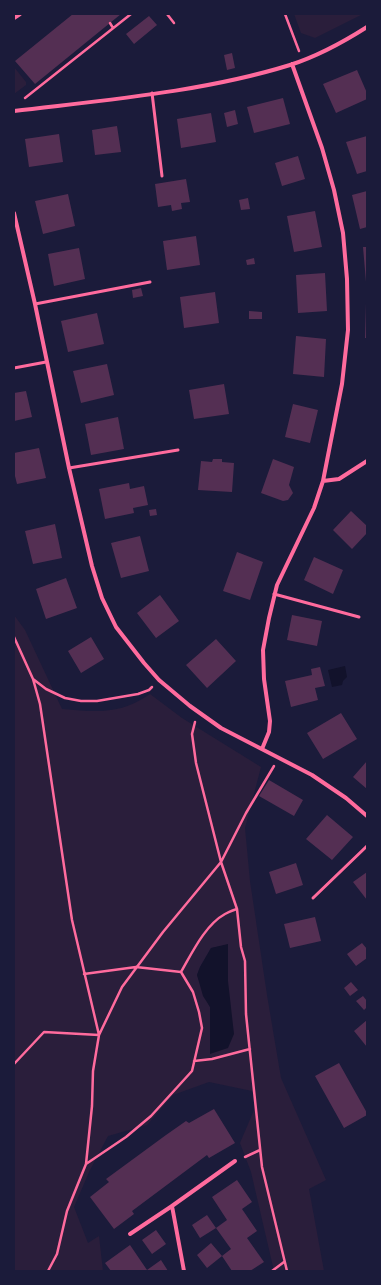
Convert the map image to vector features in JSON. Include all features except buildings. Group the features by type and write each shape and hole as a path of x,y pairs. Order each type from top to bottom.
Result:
{"street":[{"path":"14,18 20,14"},
{"path":"14,111 152,94 245,77 292,64 345,41 367,28"},
{"path":"262,749 269,732 270,722 264,679 263,650 274,594 280,578 314,508 323,482 342,384 348,330 347,279 343,233 334,190 322,148 292,64"},
{"path":"14,213 35,304 69,468 92,566 102,598 116,627 159,680 200,713 221,728 312,775 346,798 367,816"},
{"path":"323,482 339,479 367,461"},
{"path":"130,1234 235,1161"},
{"path":"172,1206 184,1271"}],"lane":[{"path":"152,94 162,176"},
{"path":"35,304 150,282"},
{"path":"14,368 46,362"},
{"path":"69,468 178,450"},
{"path":"274,594 359,617"},
{"path":"313,898 367,846"}],"path":[{"path":"30,109 25,98 131,14"},
{"path":"167,14 174,23"},
{"path":"285,14 303,59"},
{"path":"110,23 113,28"},
{"path":"84,44 88,48"},
{"path":"57,66 60,70"},
{"path":"14,637 33,679 40,704 72,920 99,1035"},
{"path":"33,679 46,689 64,698 80,702 96,702 138,694 149,690 159,680"},
{"path":"200,713 194,723 192,734 196,763 221,862 237,909 241,947 245,961 246,1014 260,1150 265,1178 287,1271"},
{"path":"48,1271 57,1254 67,1211 86,1164 92,1106 93,1071 99,1035 122,987 136,967 221,862 246,813 274,766"},
{"path":"181,972 198,941 217,919 225,913 237,909"},
{"path":"84,974 136,967 181,972"},
{"path":"86,1164 126,1137 151,1116 192,1071 202,1028 193,992 181,972"},
{"path":"14,1064 44,1032 99,1035"},
{"path":"194,1061 212,1059 250,1049"},
{"path":"235,1161 260,1150"},
{"path":"272,1271 285,1262"}],"shaded area":[{"path":"294,14 363,14 315,38 301,33"},
{"path":"14,67 26,82 26,85 14,94"},
{"path":"14,615 25,630 62,709 97,711 118,709 139,701 150,694 182,718 261,767 245,828 250,881 267,995 281,1078 326,1180 309,1189 324,1271 274,1271 251,1172 240,1143 257,1103 252,1091 209,1082 173,1095 147,1125 108,1136 89,1172 74,1207 88,1243 99,1236 103,1271 14,1271","holes":["228,945 228,981 210,1053 210,1007 197,975 211,948"]},
{"path":"345,666 347,677 343,681 342,685 332,687 328,670"},
{"path":"228,944 228,981 234,1034 228,1048 210,1054 210,1007 203,996 197,975 211,948"}]}
